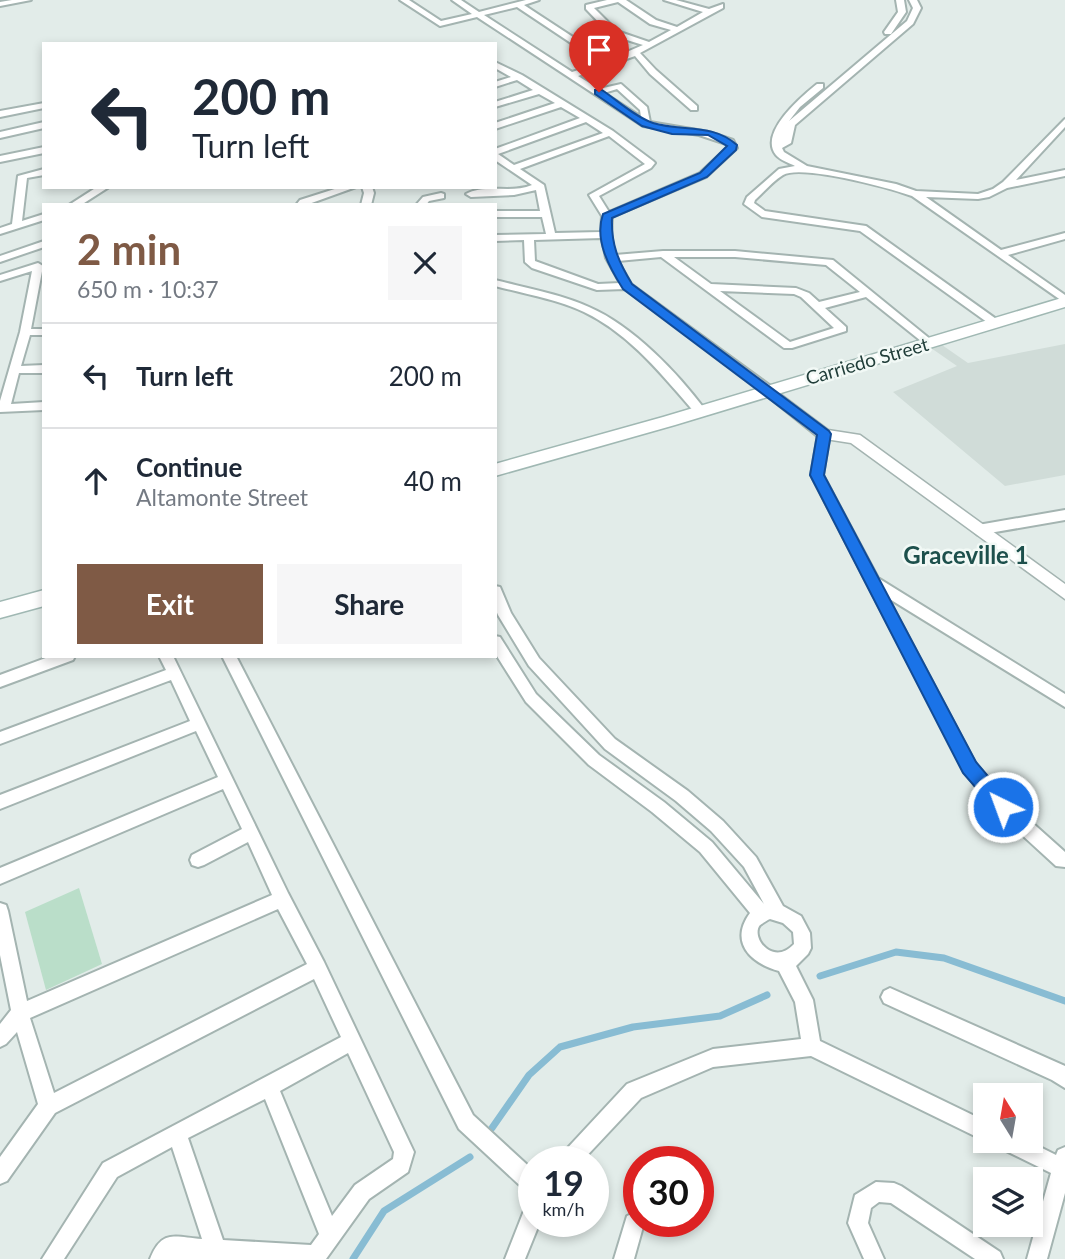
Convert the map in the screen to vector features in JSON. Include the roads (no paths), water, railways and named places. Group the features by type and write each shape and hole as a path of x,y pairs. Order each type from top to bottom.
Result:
{"main road":[{"name":"Carriedo Street","path":"497,469 669,421 1065,301"},
{"path":"0,610 42,599"}],"street":[{"path":"0,4 27,0"},
{"path":"404,0 440,24 526,1 607,63"},
{"path":"456,0 646,124 672,131 710,132 730,142 733,148 703,175 607,216"},
{"path":"616,0 589,8 614,33 650,45"},
{"path":"621,0 653,22 677,29"},
{"path":"668,0 708,11"},
{"path":"782,145 778,131 790,109 892,28 902,12 900,0"},
{"path":"913,0 917,8 910,22 791,124 780,154 804,168 896,187 915,194 1065,301"},
{"path":"570,76 636,53 720,6"},
{"path":"636,53 694,108"},
{"path":"620,59 653,72"},
{"path":"497,66 610,133 636,150 650,165 596,193 594,197 607,216 606,235 611,258 627,286 824,434 855,439 1065,593"},
{"path":"497,84 519,77"},
{"path":"599,92 618,86 644,109 646,124"},
{"path":"497,104 539,91"},
{"path":"497,125 562,104"},
{"path":"0,114 42,105"},
{"path":"497,153 586,119"},
{"path":"915,194 972,197 989,195 1006,185 1065,122"},
{"path":"0,135 42,125"},
{"path":"513,167 610,133"},
{"path":"0,159 42,151"},
{"path":"497,155 539,185 551,236"},
{"path":"804,168 776,175 750,199 749,204 762,214 863,228 995,323"},
{"path":"17,226 23,176 42,172"},
{"path":"1006,185 1065,173"},
{"path":"471,195 490,189 519,194 539,185"},
{"path":"81,189 88,197"},
{"path":"78,203 101,189"},
{"path":"302,203 345,189"},
{"path":"423,203 426,199 441,196"},
{"path":"497,214 547,214"},
{"path":"0,231 42,218"},
{"path":"497,238 606,235"},
{"path":"999,254 1065,236"},
{"path":"529,237 532,264 597,287 627,286"},
{"path":"0,259 42,245"},
{"path":"611,258 663,254 735,254 829,262 930,343"},
{"path":"663,254 706,287 788,346 842,329 818,306 796,291 706,287"},
{"path":"0,278 38,266 38,291 2,408 42,406"},
{"path":"497,284 579,307 605,319 638,344 700,411"},
{"path":"818,306 867,294"},
{"path":"25,332 42,332"},
{"path":"15,370 42,369"},
{"path":"824,434 817,475 970,768 1003,807 1062,861 1065,859"},
{"path":"978,530 1065,515"},
{"path":"873,581 1065,702"},
{"path":"497,596 505,615 534,662 610,744 682,796 717,826 750,862 769,912"},
{"path":"497,644 531,698 594,760 658,807 706,847 769,912 793,918 803,932 804,940 799,955 785,962 767,960 753,948 750,925 769,912"},
{"path":"0,681 63,658"},
{"path":"160,1259 167,1247 315,1257 362,1192 401,1165 404,1152 167,658"},
{"path":"230,658 466,1122 518,1170"},
{"path":"0,738 174,673"},
{"path":"0,802 198,724"},
{"path":"0,876 227,780"},
{"path":"198,860 250,833"},
{"path":"0,1038 19,1013 282,899"},
{"path":"0,913 19,1013 48,1106"},
{"path":"785,962 804,1000 812,1046"},
{"path":"0,1174 48,1106 318,968"},
{"path":"890,997 1059,1073 1065,1079"},
{"path":"52,1259 110,1170 351,1042"},
{"path":"583,1146 634,1091 713,1058 812,1046 973,1125"},
{"path":"269,1087 330,1235"},
{"path":"177,1133 216,1250"},
{"path":"1036,1153 1064,1165 1037,1259"},
{"path":"874,1259 858,1223 862,1202 876,1192 894,1193 993,1259"},
{"path":"514,1259 523,1237"},
{"path":"624,1259 630,1237"}],"waterway":[{"path":"820,976 896,952 944,958 1065,1001"},
{"path":"492,1128 529,1075 560,1047 633,1027 720,1016 767,995"},
{"path":"353,1259 384,1211 470,1157"}],"district":[{"name":"Graceville 1","path":"966,556"}]}
